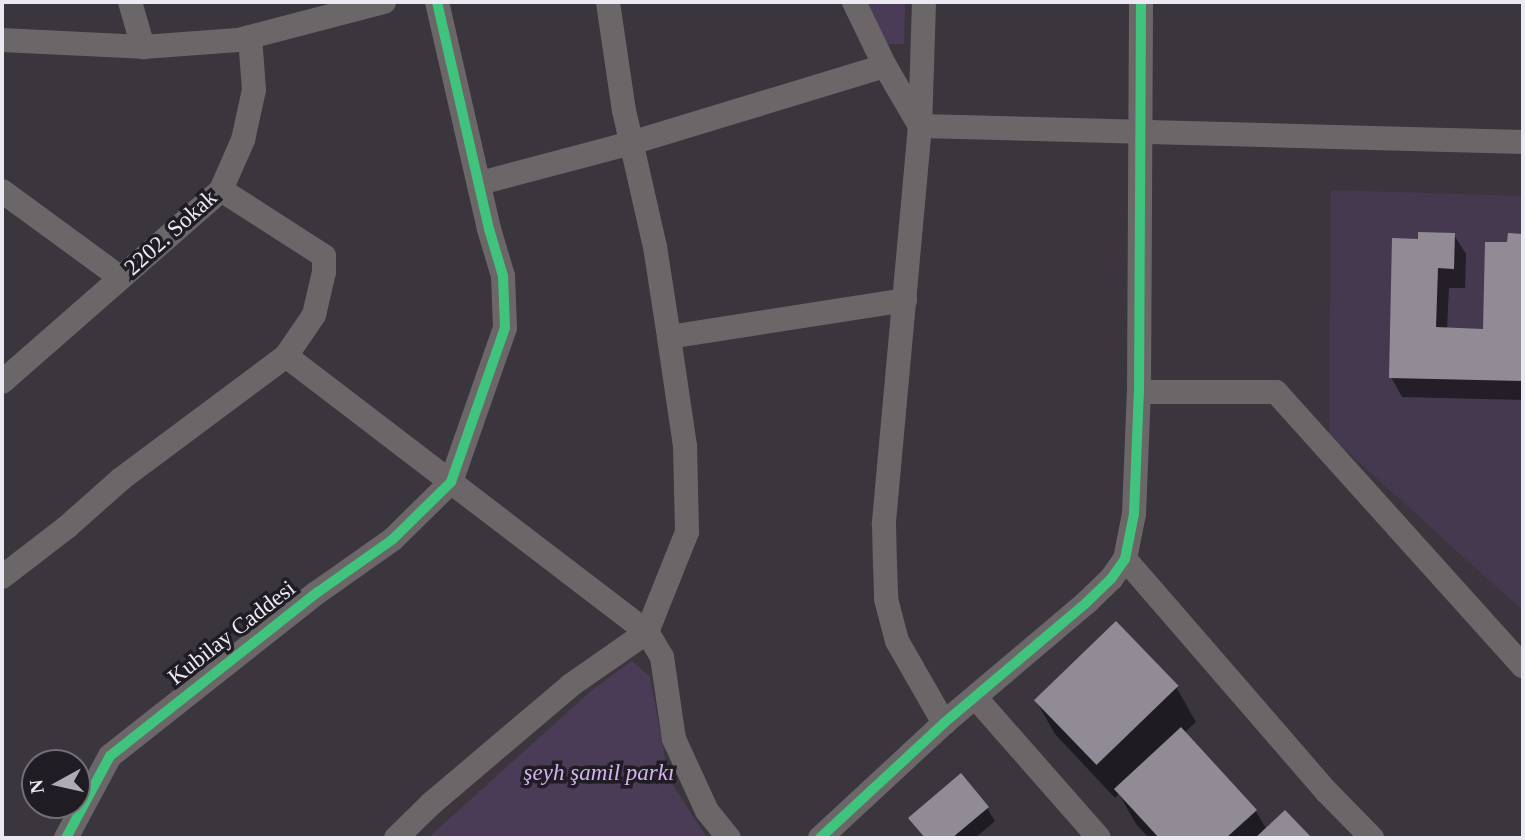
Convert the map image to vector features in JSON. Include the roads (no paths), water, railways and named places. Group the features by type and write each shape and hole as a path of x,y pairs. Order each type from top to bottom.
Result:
{"street":[{"path":"130,2 143,47"},
{"path":"2,40 143,47 250,37 384,2"},
{"path":"437,2 503,276 505,328 451,482"},
{"path":"396,838 432,803 561,693 647,632 687,532 685,446 669,337 655,247 631,143 608,2"},
{"path":"854,2 885,66 920,126"},
{"path":"924,2 920,126 884,524 886,599 897,641 944,723"},
{"path":"820,838 944,723 1086,603 1111,579 1125,559 1134,514 1139,392 1142,2"},
{"name":"2202. Sokak","path":"2,382 221,190 243,140 254,90 250,37"},
{"path":"480,183 631,143 885,66"},
{"path":"920,126 1523,142"},
{"path":"2,576 66,527 121,479 286,356 314,314 324,272 324,256 221,190"},
{"path":"2,191 121,278"},
{"path":"669,337 905,300"},
{"path":"286,356 647,632 662,657 674,739 707,811 729,838"},
{"path":"1139,392 1276,392 1523,666"},
{"name":"Kubilay Caddesi","path":"66,838 110,756 318,592 393,539 451,482"},
{"path":"1125,559 1326,792 1372,838"},
{"path":"976,698 1099,838"}],"park label":[{"name":"şeyh şamil parkı","path":"599,773"}]}
